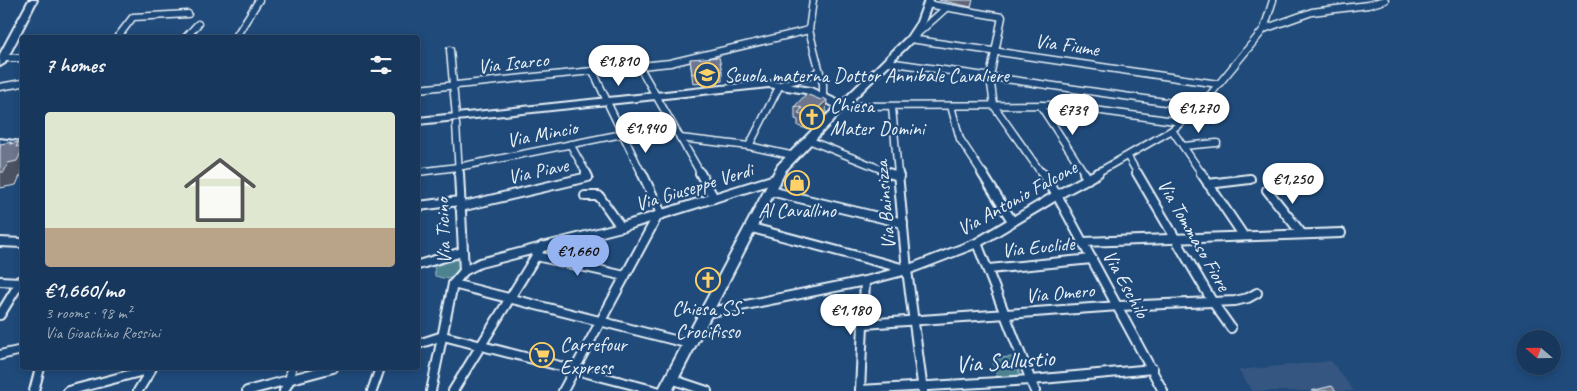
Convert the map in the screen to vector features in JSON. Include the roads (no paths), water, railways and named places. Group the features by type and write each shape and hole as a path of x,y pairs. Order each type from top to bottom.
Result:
{"main road":[{"path":"1,60 34,0"},
{"path":"420,127 456,120 608,103 770,89 780,85 807,90 842,106 811,141 794,156 776,179 665,391"},
{"path":"420,121 456,120"},
{"path":"0,144 20,145"}],"street":[{"path":"236,35 259,0"},
{"path":"813,0 809,30 823,84 824,97"},
{"name":"Via Antonio Falcone","path":"706,313 865,281 907,270 977,243 1057,194 1128,158 1182,122 1200,107 1264,29 1269,6 1273,0"},
{"path":"1264,29 1312,12 1368,5 1384,0"},
{"path":"842,106 911,37 921,22 928,2 946,8 1002,17 997,51 990,77 994,106"},
{"path":"911,37 917,34 946,8"},
{"path":"119,35 133,17 188,14"},
{"path":"188,35 198,24"},
{"name":"Via Isarco","path":"420,89 687,60 809,30"},
{"name":"Via Fiume","path":"911,37 1218,84"},
{"name":"Via Ticino","path":"431,391 453,284 464,271 456,120 450,50"},
{"path":"1,60 20,58"},
{"path":"888,62 1200,107"},
{"path":"639,66 714,198"},
{"path":"749,146 780,85 813,76 819,70"},
{"path":"563,391 660,214 593,71"},
{"path":"0,87 20,83"},
{"path":"1040,105 1088,179"},
{"path":"842,106 1058,105 1182,122"},
{"path":"951,106 960,139 1012,222"},
{"name":"Via Eschilo","path":"994,106 1057,194 1153,369 1163,391"},
{"name":"Via Bainsizza","path":"892,107 907,270 922,389"},
{"name":"Via Mincio","path":"420,172 458,167 672,124"},
{"path":"1172,130 1243,236"},
{"path":"680,138 749,146 794,156"},
{"path":"811,141 899,176"},
{"path":"1183,146 1218,143"},
{"name":"Via Piave","path":"460,204 588,177 570,144"},
{"name":"Via Tommaso Fiore","path":"1128,158 1212,301 1231,328"},
{"name":"Via Giuseppe Verdi","path":"464,271 480,263 621,227 776,179"},
{"path":"1208,184 1250,179"},
{"path":"1266,190 1302,234"},
{"path":"770,191 903,223"},
{"name":"Via Giuseppe Verdi","path":"585,196 599,196 621,227"},
{"path":"420,206 460,204"},
{"path":"752,228 907,270"},
{"path":"1083,242 1342,233"},
{"path":"0,242 20,243"},
{"path":"977,243 989,269 1035,391"},
{"path":"454,391 542,246"},
{"path":"420,264 462,252"},
{"path":"536,256 625,276"},
{"name":"Via Euclide","path":"989,269 1092,258"},
{"path":"0,281 20,281"},
{"path":"860,391 865,281"},
{"path":"1,311 20,282"},
{"path":"453,284 600,323 690,344"},
{"name":"Via Omero","path":"864,324 1119,306 1235,301 1258,293"},
{"path":"420,343 443,336 657,391"},
{"path":"0,355 20,350"},
{"name":"Via Sallustio","path":"860,391 922,389 1153,369"},
{"path":"34,391 39,370"},
{"path":"68,391 144,370"},
{"path":"138,391 150,370"},
{"path":"284,391 290,380 291,370"},
{"path":"247,391 327,370"},
{"path":"372,391 379,370"},
{"path":"671,379 707,391"}],"place":[{"name":"Scuola materna Dottor Annibale Cavaliere","path":"707,75"},
{"name":"Chiesa Mater Domini","path":"812,117"},
{"name":"Al Cavallino","path":"797,183"},
{"name":"Chiesa SS. Crocifisso","path":"708,280"},
{"name":"Carrefour Express","path":"542,355"}]}
